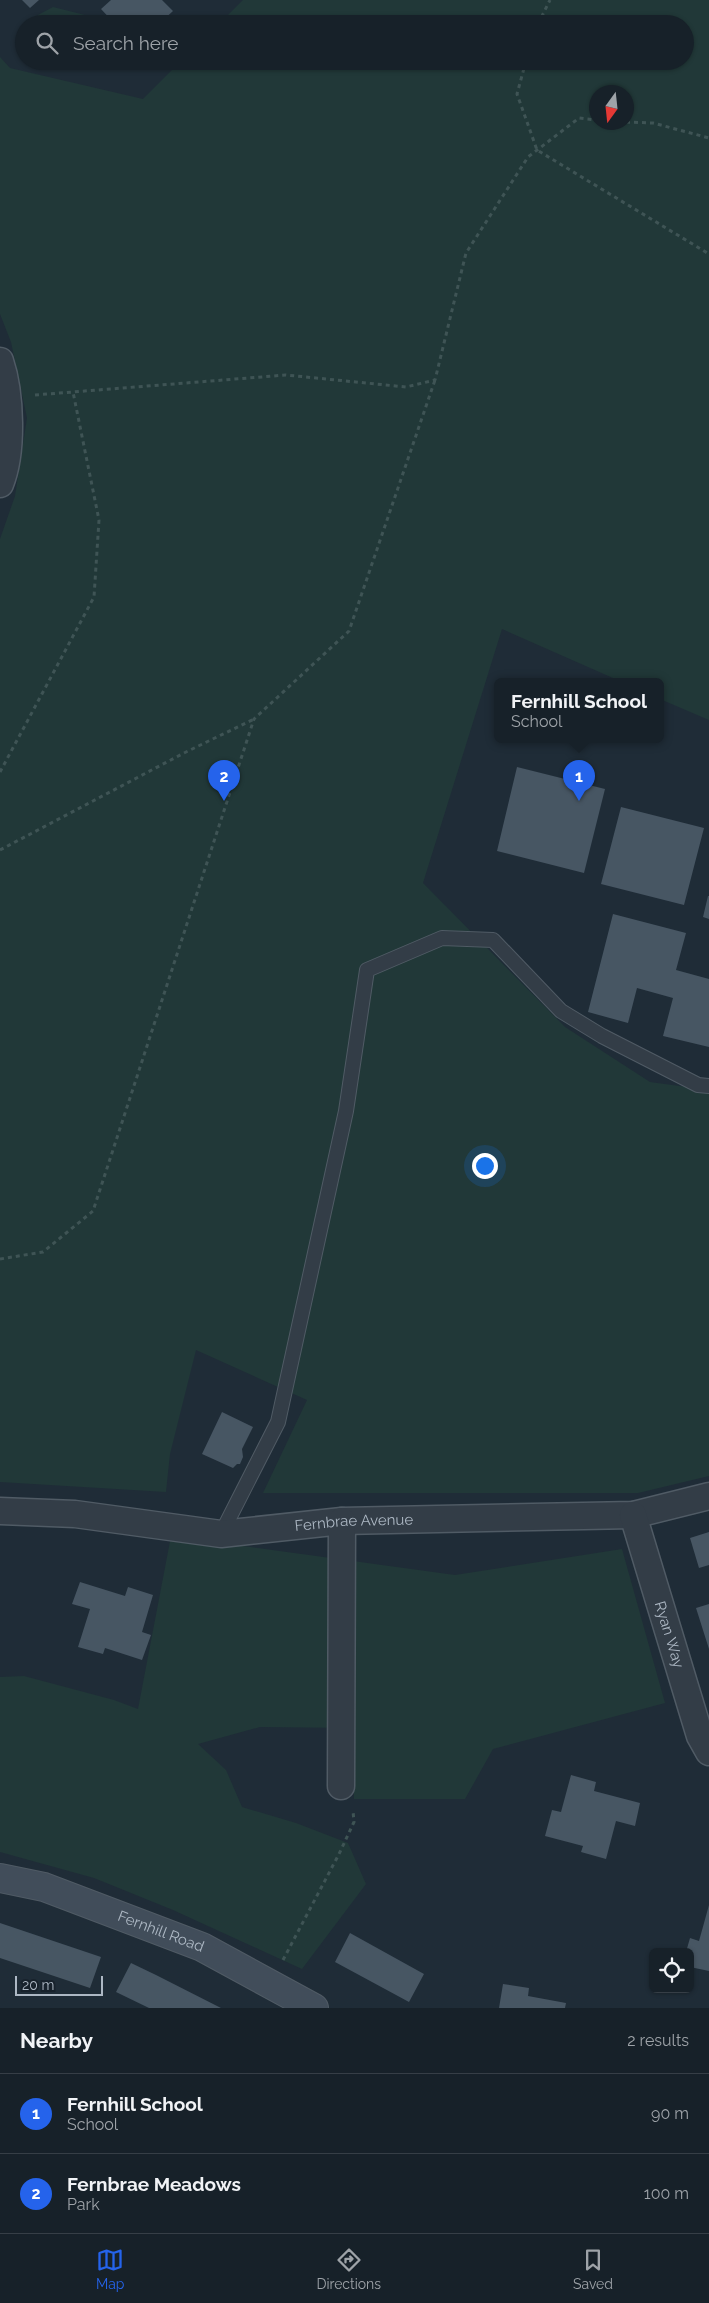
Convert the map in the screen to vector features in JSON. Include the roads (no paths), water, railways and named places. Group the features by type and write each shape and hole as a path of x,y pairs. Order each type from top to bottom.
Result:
{"street":[{"path":"0,361 7,397 7,450 4,475 0,484"},
{"name":"Fernbrae Avenue","path":"0,1510 76,1514 221,1534 342,1521 632,1515 709,1496"},
{"name":"Ryan Way","path":"632,1515 700,1736 709,1752"},
{"path":"341,1786 342,1521"},
{"name":"Fernhill Road","path":"0,1878 44,1887 202,1947 314,2008"}],"lane":[{"path":"221,1534 278,1422 346,1111 367,970 442,938 493,940 561,1011 602,1036 698,1085 709,1086"}],"place":[{"name":"Fernbrae Meadows","path":"224,801"},
{"name":"Fernhill School","path":"579,801"}]}
